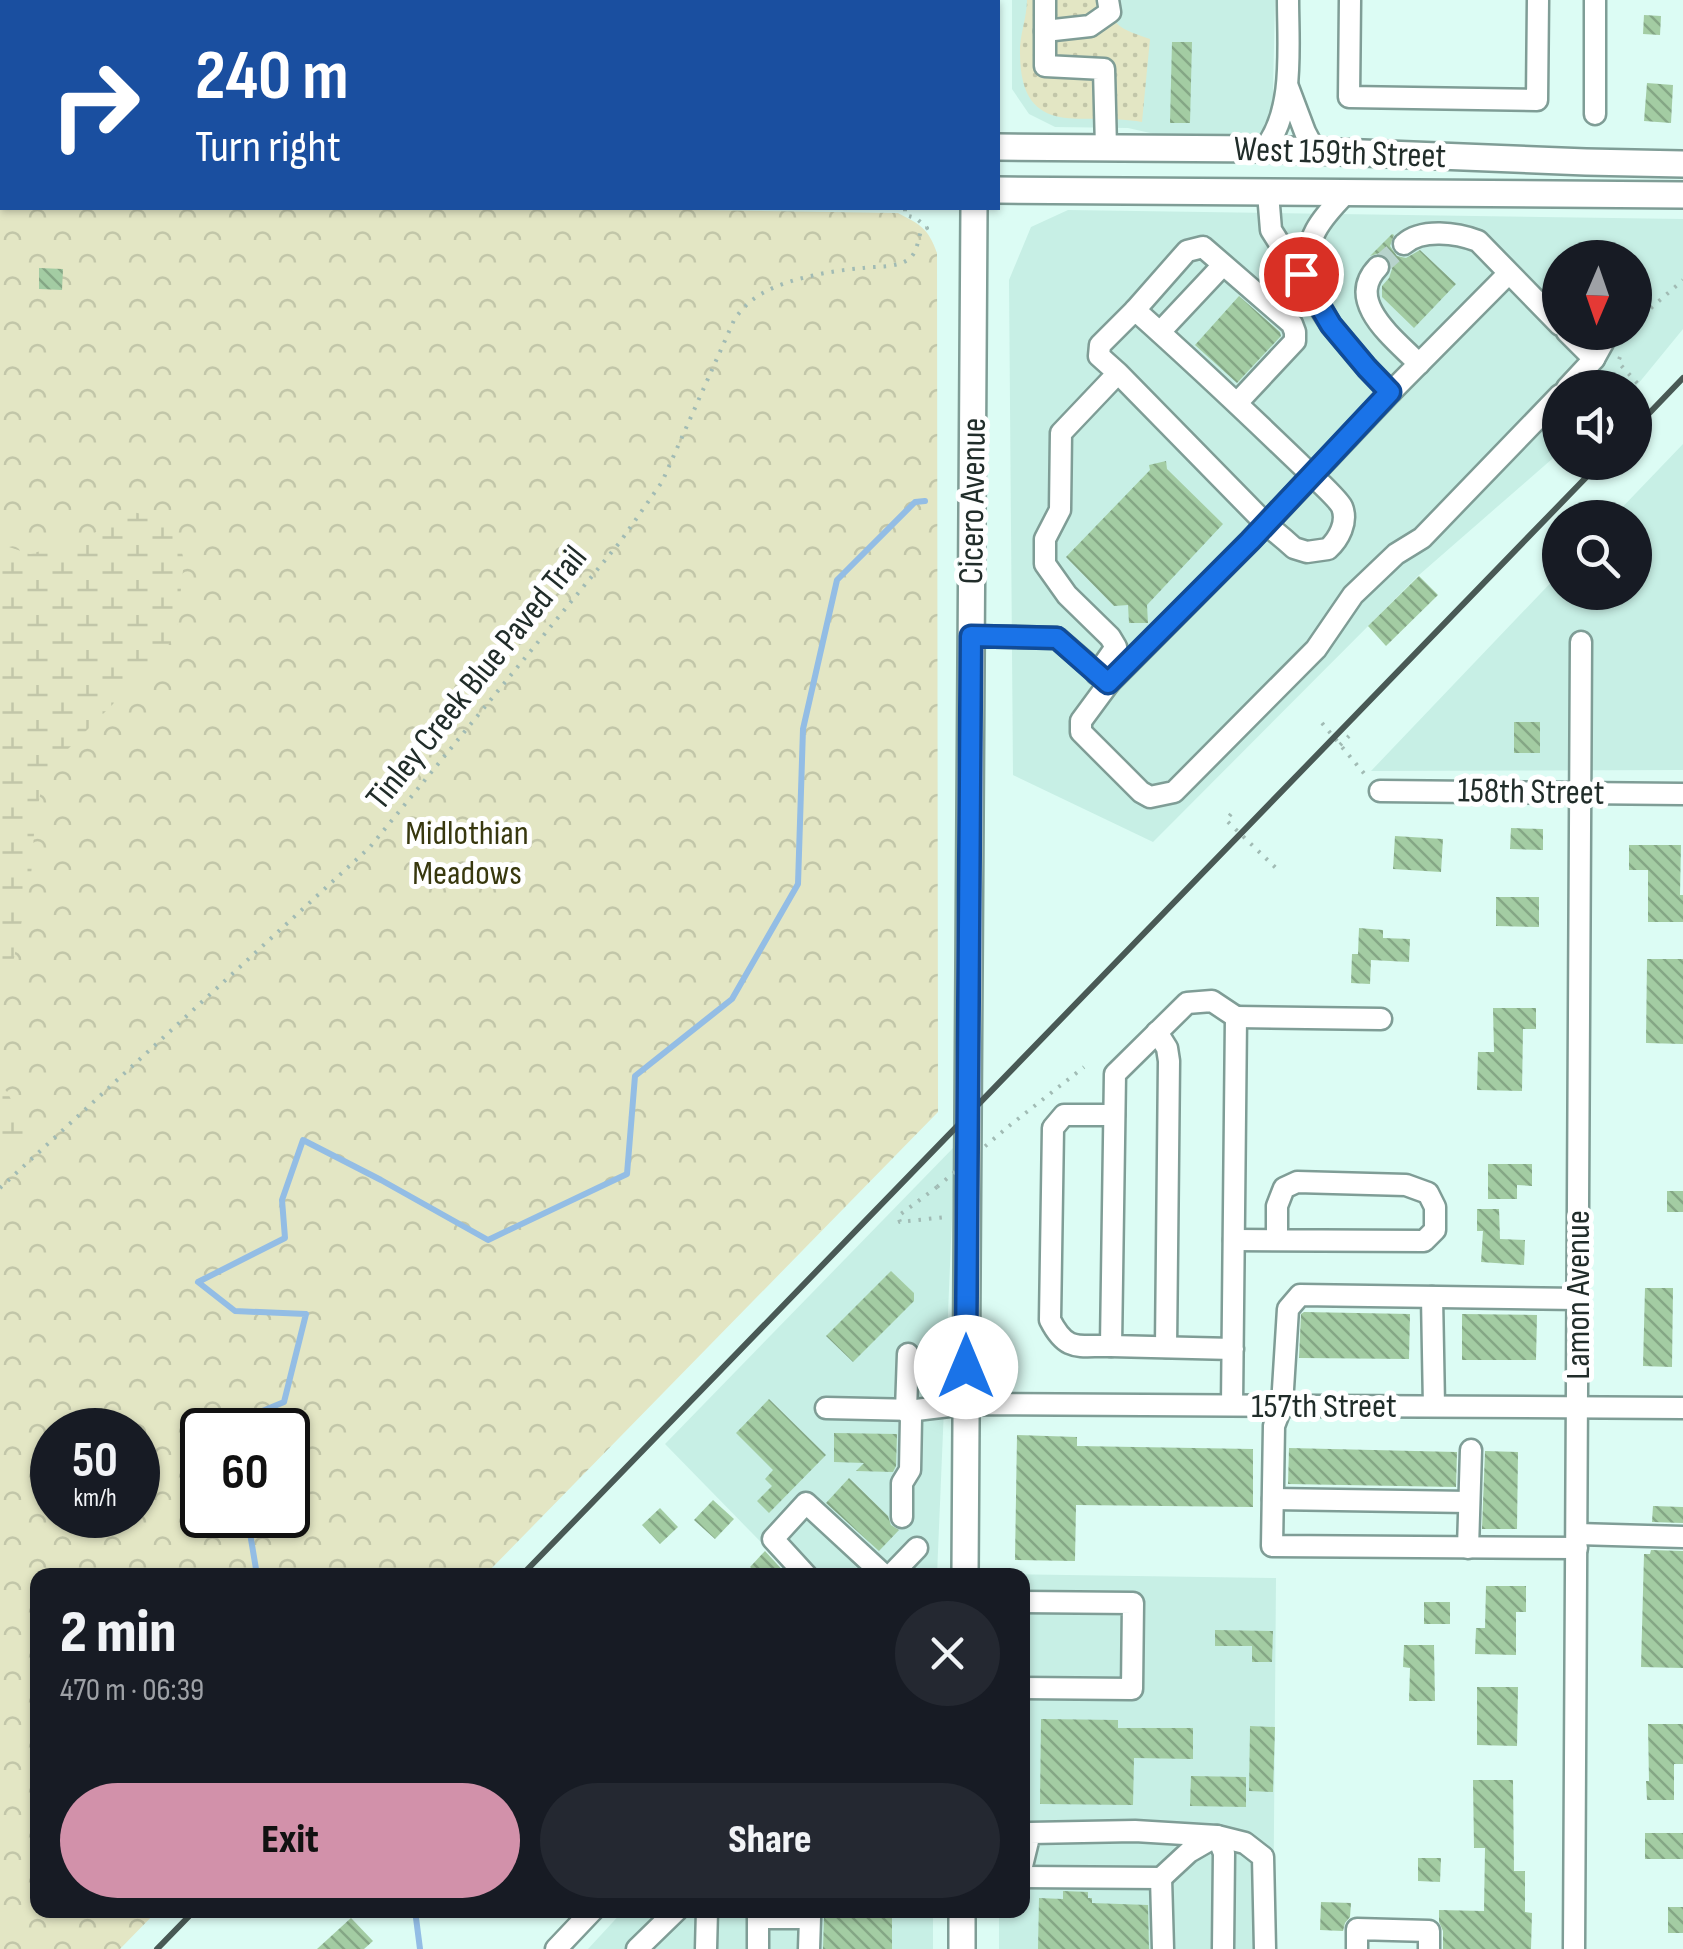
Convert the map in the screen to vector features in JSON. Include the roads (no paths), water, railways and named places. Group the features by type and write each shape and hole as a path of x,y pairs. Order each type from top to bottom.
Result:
{"main road":[{"name":"West 159th Street","path":"1000,147 1264,149 1683,164"},
{"name":"West 159th Street","path":"1000,190 1683,195"},
{"name":"Cicero Avenue","path":"964,1568 974,210"},
{"path":"962,1918 962,1949"}],"street":[{"path":"1045,0 1045,66 1104,68 1106,148"},
{"path":"1046,31 1090,26 1110,12 1108,0"},
{"path":"1264,149 1275,137 1288,88 1288,0"},
{"path":"1350,0 1349,97 1537,100 1538,0"},
{"path":"1595,114 1596,0"},
{"path":"1288,88 1315,151"},
{"path":"1268,193 1271,230 1331,325 1390,392"},
{"path":"1301,274 1314,231 1345,194"},
{"path":"1404,244 1422,234 1465,236 1478,241 1542,307"},
{"path":"1135,310 1342,506 1344,521 1328,549 1307,552 1294,548 1099,356 1100,346 1187,251 1203,248 1292,324 1296,332 1295,341 1237,404"},
{"path":"1160,332 1223,265"},
{"path":"1378,267 1366,284 1366,302 1376,320 1419,364"},
{"path":"1103,678 1266,524 1508,274"},
{"path":"1585,350 1594,359"},
{"path":"1584,370 1603,350"},
{"path":"1118,373 1061,433 1060,510 1045,539 1045,564 1067,595 1116,646 1081,721 1080,732 1141,792 1150,796 1174,792 1316,648 1354,595 1396,554 1422,538 1542,414"},
{"path":"971,636 1057,638 1103,678"},
{"name":"Lamon Avenue","path":"1574,1949 1582,642"},
{"name":"158th Street","path":"1374,784 1683,794"},
{"path":"1111,1346 1115,1074 1186,1002 1212,1001 1236,1017 1380,1019"},
{"path":"1232,1405 1236,1017"},
{"path":"1157,1032 1170,1061 1166,1348"},
{"path":"1114,1115 1064,1115 1053,1128 1050,1320 1060,1338 1070,1344 1232,1349"},
{"path":"1234,1240 1424,1241 1434,1230 1436,1208 1428,1193 1406,1185 1296,1182 1284,1188 1277,1206 1277,1239"},
{"path":"1578,1299 1300,1294 1288,1309 1282,1406 1274,1426 1272,1546 1468,1548 1683,1537"},
{"path":"1432,1296 1434,1406"},
{"path":"902,1517 902,1483 910,1470 908,1354"},
{"name":"157th Street","path":"826,1408 906,1410 966,1404 1683,1408"},
{"path":"1468,1548 1471,1450"},
{"path":"1272,1499 1469,1502"},
{"path":"799,1568 773,1540 806,1503 876,1568"},
{"path":"898,1568 917,1548"},
{"path":"1030,1602 1132,1603 1132,1689 1030,1688"},
{"path":"1030,1833 1135,1831 1217,1836 1245,1843 1263,1858 1265,1949"},
{"path":"1030,1876 1161,1878 1188,1852 1217,1836"},
{"path":"1217,1836 1224,1853 1223,1949"},
{"path":"1161,1878 1163,1949"},
{"path":"556,1949 586,1918"},
{"path":"637,1949 669,1918"},
{"path":"706,1918 706,1949"},
{"path":"758,1949 758,1918 810,1918 809,1949"},
{"path":"1356,1949 1357,1929 1429,1931 1429,1949"}],"waterway":[{"path":"270,1408 284,1402 306,1314 235,1311 198,1282 285,1238 282,1200 303,1140 488,1240 627,1174 635,1076 732,999 798,884 803,729 837,580 915,502 925,501"},
{"path":"251,1538 256,1568"},
{"path":"416,1918 420,1949"}],"tunnel":[{"path":"1378,267 1404,244"}],"railway":[{"path":"1652,410 1683,378"},
{"path":"529,1568 1584,480"},
{"path":"157,1949 187,1918"}],"park label":[{"name":"Midlothian Meadows","path":"467,853"}]}
